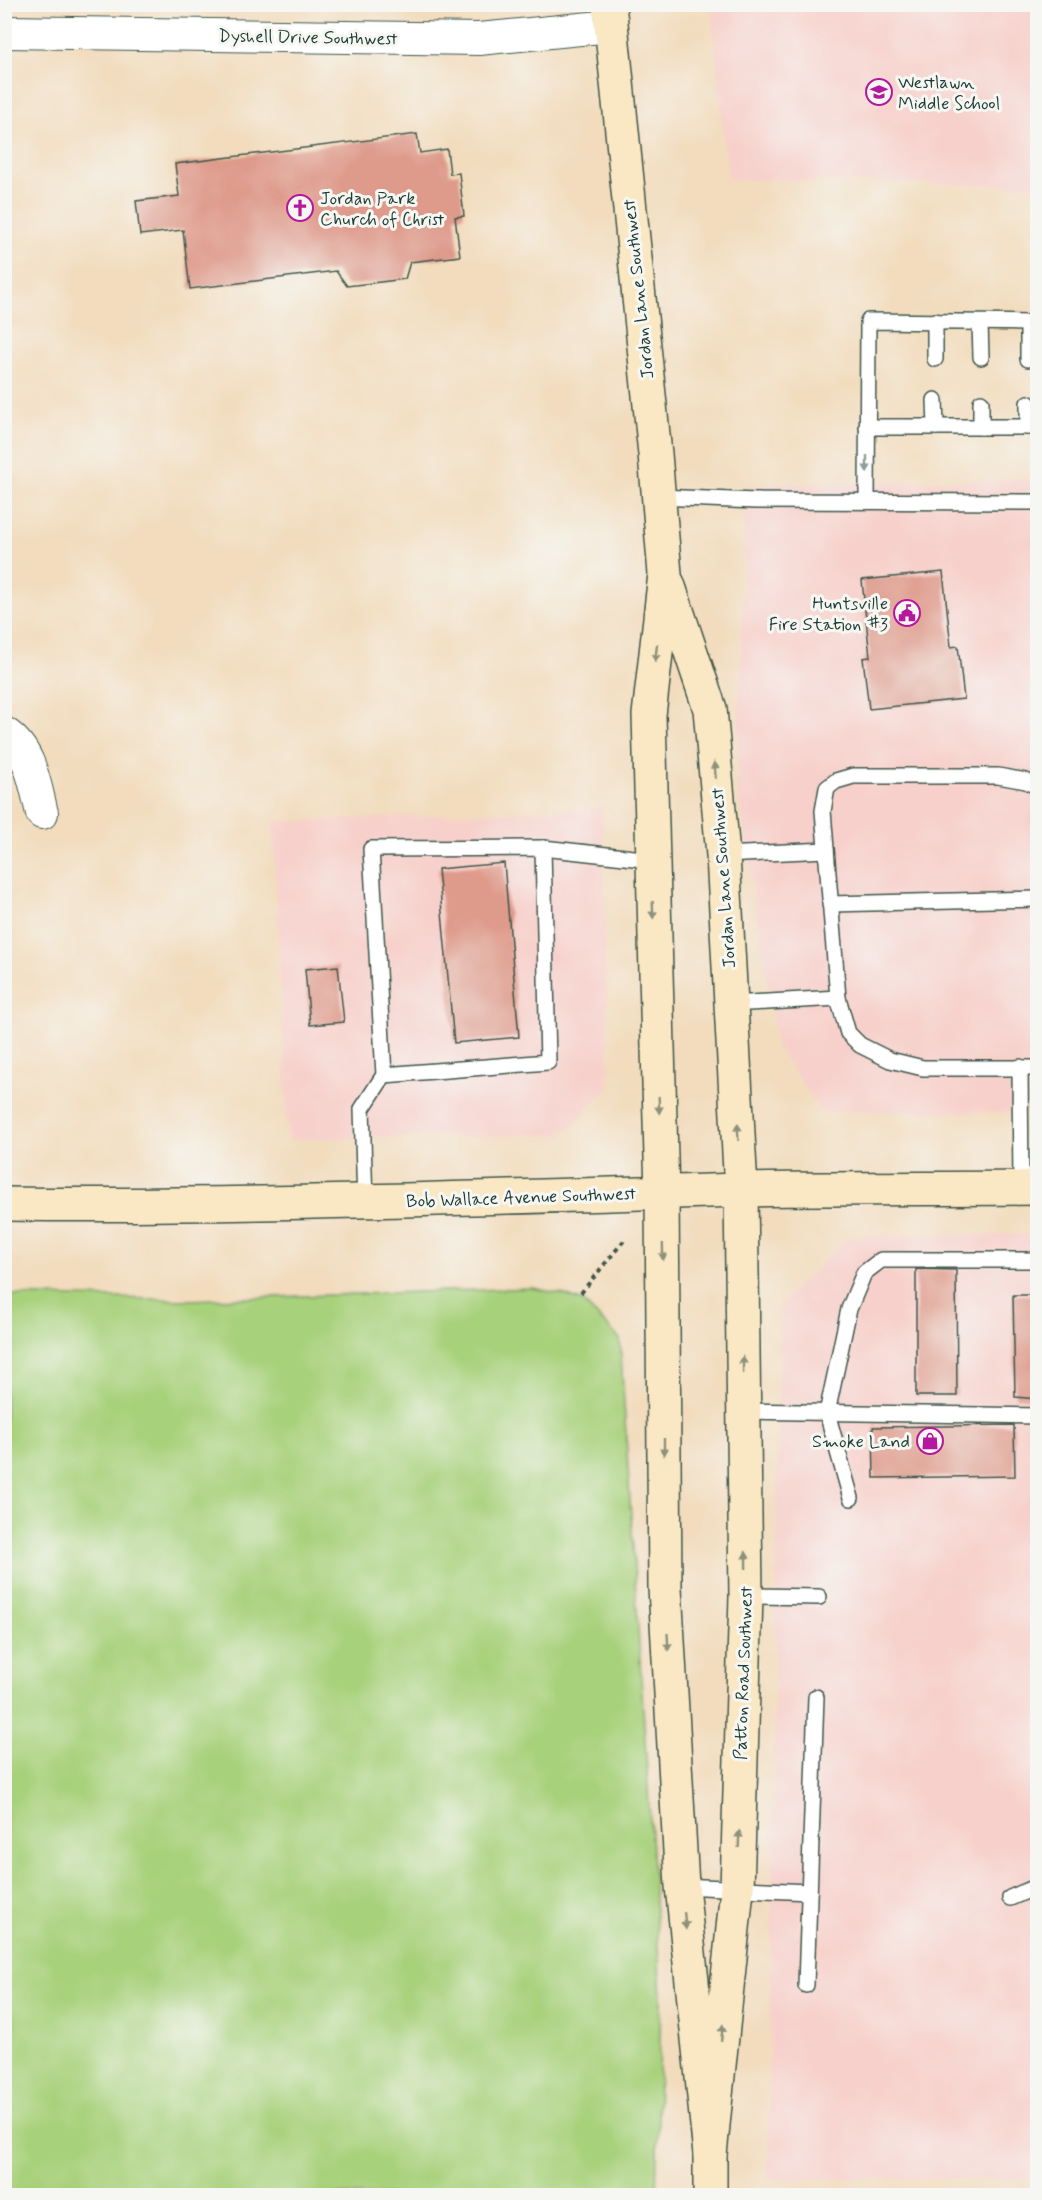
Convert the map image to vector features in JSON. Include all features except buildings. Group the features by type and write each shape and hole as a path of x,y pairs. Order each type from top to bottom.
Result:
{"main road":[{"name":"Jordan Lane Southwest","path":"610,15 665,574 649,715 662,1194"},
{"name":"Jordan Lane Southwest","path":"665,574 710,710 723,855 741,1190"},
{"name":"Bob Wallace Avenue Southwest","path":"4,1204 365,1202 741,1190 1029,1188"},
{"name":"Patton Road Southwest","path":"710,2196 710,2154 737,1889 746,1596 741,1190"},
{"name":"Patton Road Southwest","path":"662,1194 665,1588 682,1886 710,2154"}],"street":[{"name":"Dyshell Drive Southwest","path":"4,32 479,39 610,15"},
{"path":"4,732 21,750 30,765 42,813"}],"lane":[{"path":"867,501 868,321 1033,323 1028,359"},
{"path":"934,321 935,358"},
{"path":"980,323 981,357"},
{"path":"935,400 936,427"},
{"path":"981,402 981,427"},
{"path":"867,427 1033,427 1028,403"},
{"path":"658,497 756,501 1038,502"},
{"path":"1038,787 1026,781 998,776 853,776 836,781 827,788 823,811 838,998 848,1033 860,1045 890,1060 923,1068 1038,1068"},
{"path":"365,1202 362,1109 384,1075 371,849 543,848 652,860"},
{"path":"384,1075 548,1062 543,848"},
{"path":"723,855 826,850"},
{"path":"830,904 1038,899"},
{"path":"731,1004 838,998"},
{"path":"1020,1067 1029,1188"},
{"path":"851,1498 827,1413 849,1309 864,1273 881,1260 1038,1260"},
{"path":"744,1411 1038,1416"},
{"path":"746,1596 819,1597"},
{"path":"806,1985 816,1697"},
{"path":"682,1886 809,1892"},
{"path":"1010,1898 1038,1886"}],"path":[{"path":"580,1293 662,1194"}],"shaded area":[{"name":"Westlawn Middle School","path":"711,5 1037,5 1037,186 728,179"},
{"path":"1037,479 1037,1113 821,1111 777,1047 737,782 746,485"},
{"path":"602,808 609,1087 561,1135 288,1139 273,822"},
{"path":"1037,1234 1037,2179 768,2179 780,1304 849,1236"}],"green space":[{"path":"533,1288 565,1295 583,1302 620,1339 661,1997 656,2195 5,2195 5,1295 187,1300"}],"place":[{"name":"Westlawn Middle School","path":"879,92"},
{"name":"Jordan Park Church of Christ","path":"300,208"},
{"name":"Huntsville Fire Station #3","path":"907,613"},
{"name":"Smoke Land","path":"930,1441"}]}
